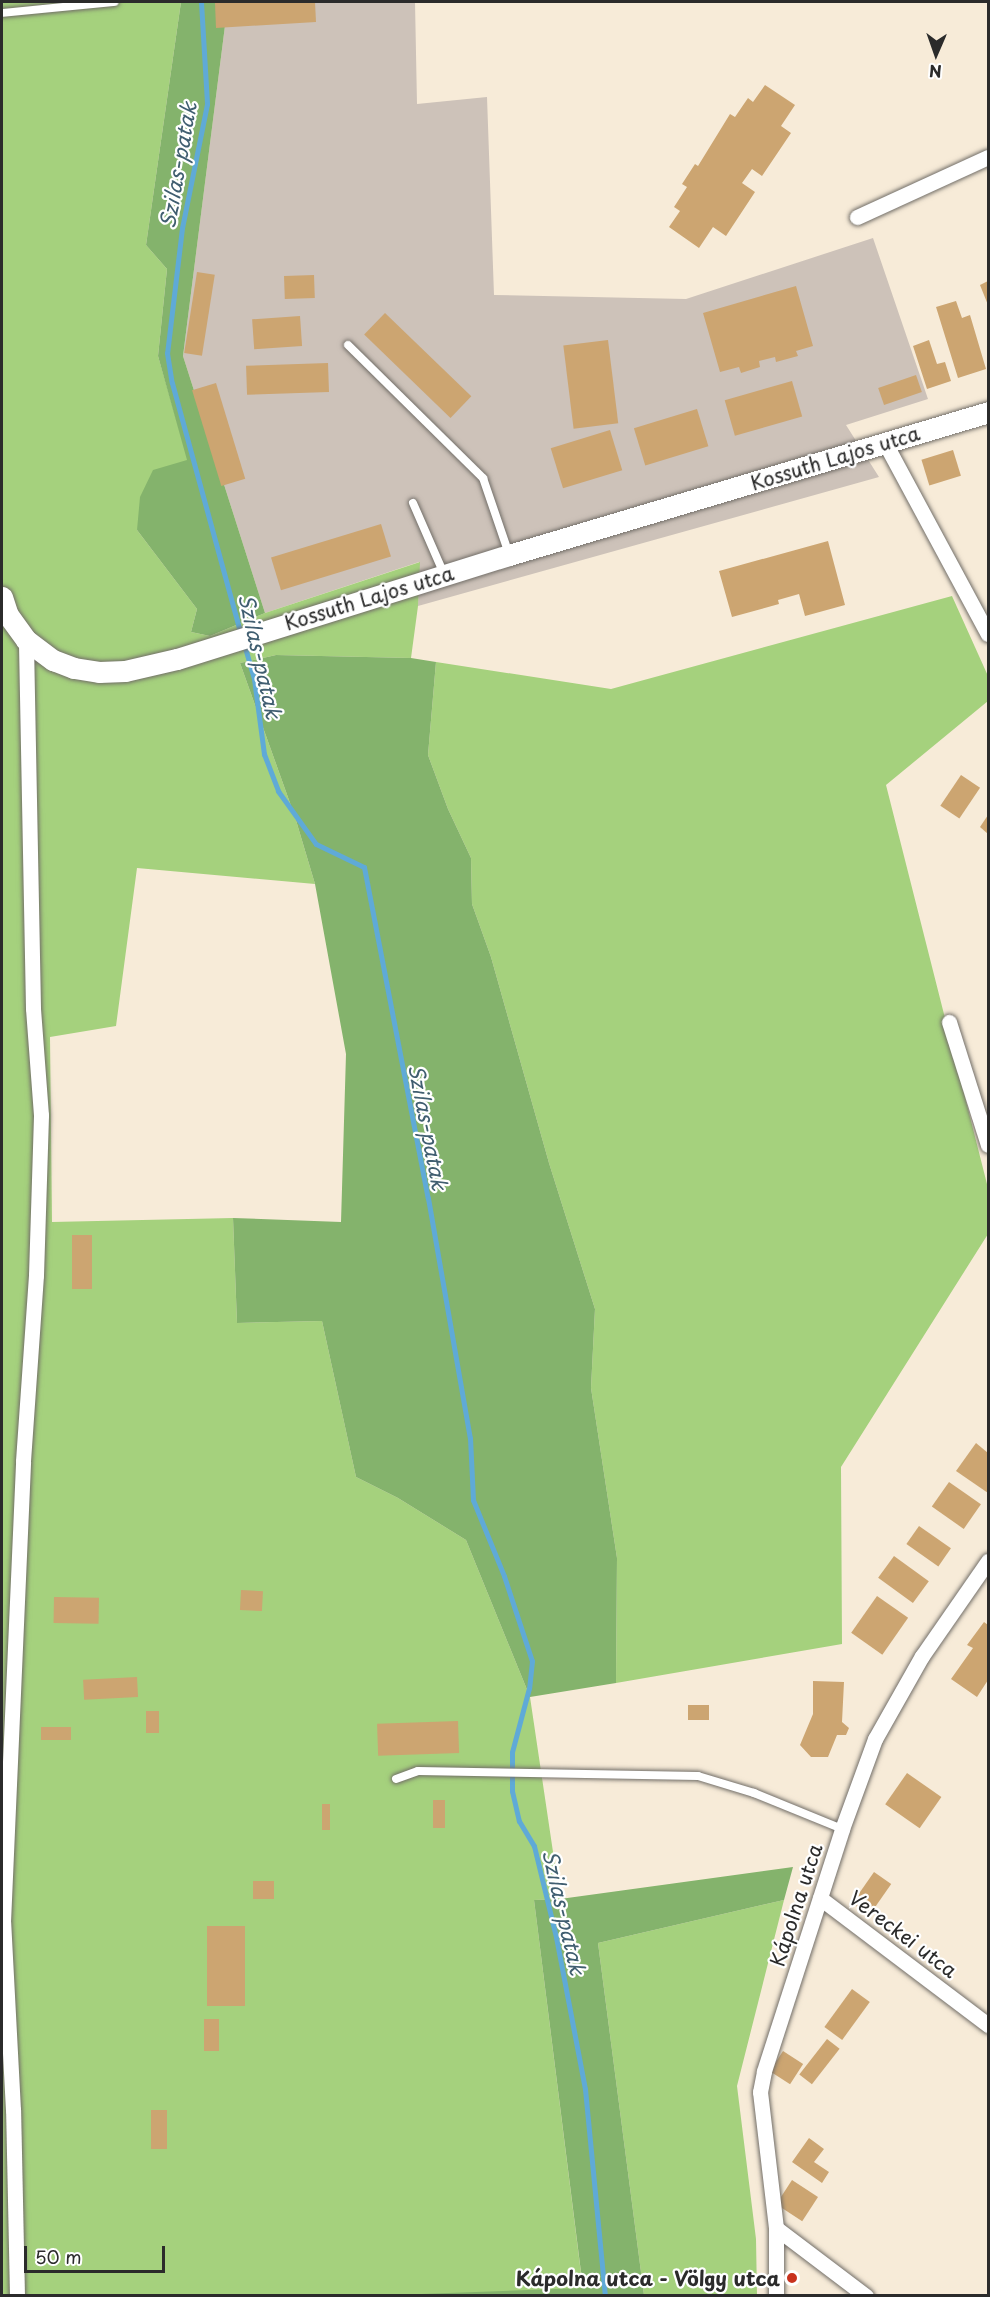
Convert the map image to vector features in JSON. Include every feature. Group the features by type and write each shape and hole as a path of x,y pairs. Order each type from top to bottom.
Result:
{"main road":[{"name":"Kossuth Lajos utca","path":"2,597 8,615 26,640 53,660 74,668 99,672 136,668 988,412"}],"street":[{"path":"857,218 988,157"},
{"path":"885,443 988,634"},
{"path":"17,2295 13,2110 3,1922 23,1461 36,1275 41,1115 33,1008 26,640"},
{"path":"949,1022 988,1145"},
{"name":"Kápolna utca","path":"776,2295 776,2228 760,2092 842,1829 875,1739 922,1656 986,1571"},
{"name":"Vereckei utca","path":"820,1898 988,2025"},
{"path":"776,2228 866,2295"}],"lane":[{"path":"2,13 114,2"},
{"path":"348,345 483,478 509,555"},
{"path":"413,503 444,575"},
{"path":"396,1779 418,1771 698,1776 732,1785 842,1829"}],"shaded area":[{"path":"228,2 415,2 417,104 487,97 494,295 686,299 873,238 928,399 846,425 879,477 418,606 419,562 265,613 183,356"}],"green space":[{"path":"2,2 181,2 146,245 167,269 158,356 188,460 137,530 197,609 191,632 210,636 265,613 420,562 418,606 411,658 276,655 240,663 295,817 315,884 137,868 116,1026 50,1037 52,1222 233,1218 237,1323 322,1321 356,1477 398,1498 466,1540 530,1697 560,1899 534,1900 583,2289 394,2296 2,2296"},
{"path":"181,2 228,2 183,356 265,613 210,636 191,632 197,609 137,530 140,497 153,470 187,460 158,356 167,269 146,245"},
{"path":"952,596 988,676 988,701 886,785 988,1188 988,1234 841,1467 842,1644 616,1683 617,1558 591,1388 595,1309 549,1163 491,957 472,904 471,858 448,809 428,755 436,662 611,689"},
{"path":"276,655 411,658 436,662 428,755 448,809 471,858 472,904 491,957 549,1163 595,1309 591,1388 617,1558 616,1683 530,1697 466,1540 398,1498 356,1477 322,1321 237,1323 233,1218 341,1222 346,1054 315,884 295,817 240,663"},
{"path":"793,1867 784,1900 598,1943 644,2295 394,2295 583,2288 534,1900 560,1899"},
{"path":"784,1900 737,2086 756,2239 757,2295 644,2295 598,1943"}],"building":[{"path":"315,2 316,22 216,28 215,3"},
{"path":"765,85 795,105 781,126 791,133 762,176 752,169 742,183 755,192 726,236 713,227 699,248 669,227 680,211 674,207 687,187 682,184 695,164 698,166 730,114 735,117 748,98 753,102"},
{"path":"197,272 215,275 202,356 184,353"},
{"path":"314,275 315,298 285,299 284,276"},
{"path":"988,281 988,305 980,285"},
{"path":"796,286 813,346 796,351 798,356 776,362 775,357 759,361 760,367 741,373 739,367 720,372 703,313"},
{"path":"956,301 962,318 970,315 986,369 958,378 936,307"},
{"path":"385,313 471,396 450,418 364,335"},
{"path":"300,316 302,346 254,349 252,319"},
{"path":"608,340 618,423 574,429 563,345"},
{"path":"929,340 937,364 945,362 951,381 927,389 913,346"},
{"path":"328,363 329,392 247,395 246,366"},
{"path":"916,375 922,392 884,405 878,388"},
{"path":"792,381 802,417 735,436 725,400"},
{"path":"216,383 245,479 221,486 192,390"},
{"path":"697,409 708,446 645,466 634,428"},
{"path":"610,430 622,470 563,488 551,448"},
{"path":"953,450 961,476 929,485 921,460"},
{"path":"381,524 391,557 281,590 271,558"},
{"path":"828,541 845,605 805,616 799,594 778,600 779,604 732,617 719,571"},
{"path":"961,775 980,788 959,819 940,806"},
{"path":"988,815 988,834 980,827"},
{"path":"72,1235 92,1235 92,1289 72,1289"},
{"path":"976,1443 988,1453 988,1493 956,1471"},
{"path":"949,1482 981,1504 964,1529 932,1507"},
{"path":"919,1526 951,1548 938,1566 906,1544"},
{"path":"894,1556 929,1581 913,1603 878,1578"},
{"path":"241,1590 263,1591 262,1611 240,1610"},
{"path":"877,1596 908,1618 882,1655 851,1633"},
{"path":"54,1597 99,1598 99,1624 54,1623"},
{"path":"984,1622 988,1625 988,1680 977,1697 951,1679 973,1648 967,1645"},
{"path":"137,1677 138,1697 84,1700 83,1680"},
{"path":"813,1681 844,1682 842,1722 849,1728 846,1735 837,1735 828,1757 811,1757 800,1745 813,1714"},
{"path":"688,1705 709,1705 709,1720 688,1720"},
{"path":"146,1711 159,1711 159,1733 146,1733"},
{"path":"458,1721 459,1753 378,1756 377,1724"},
{"path":"41,1727 71,1727 71,1740 41,1740"},
{"path":"907,1773 941,1797 920,1828 885,1804"},
{"path":"433,1800 445,1800 445,1828 433,1828"},
{"path":"322,1804 330,1804 330,1830 322,1830"},
{"path":"874,1872 891,1884 869,1915 852,1903"},
{"path":"253,1881 274,1881 274,1899 253,1899"},
{"path":"207,1926 245,1926 245,2006 207,2006"},
{"path":"852,1989 870,2002 842,2040 824,2027"},
{"path":"204,2019 219,2019 219,2051 204,2051"},
{"path":"827,2039 840,2049 812,2084 799,2074"},
{"path":"783,2051 803,2064 790,2084 770,2071"},
{"path":"151,2110 167,2110 167,2149 151,2149"},
{"path":"809,2138 824,2149 814,2162 829,2172 822,2183 792,2162"},
{"path":"792,2180 818,2197 802,2221 776,2204"}],"waterway":[{"name":"Szilas-patak","path":"201,2 207,104 182,228 167,353 172,383 241,635"},
{"name":"Szilas-patak","path":"244,644 254,679 264,754 278,791 316,844 364,867 428,1198 470,1438 473,1500 504,1576 532,1661 529,1688 512,1752 512,1791 519,1821 534,1846 556,1937 585,2089 605,2296"}],"place":[{"name":"Kápolna utca - Völgy utca","path":"792,2278"}]}
